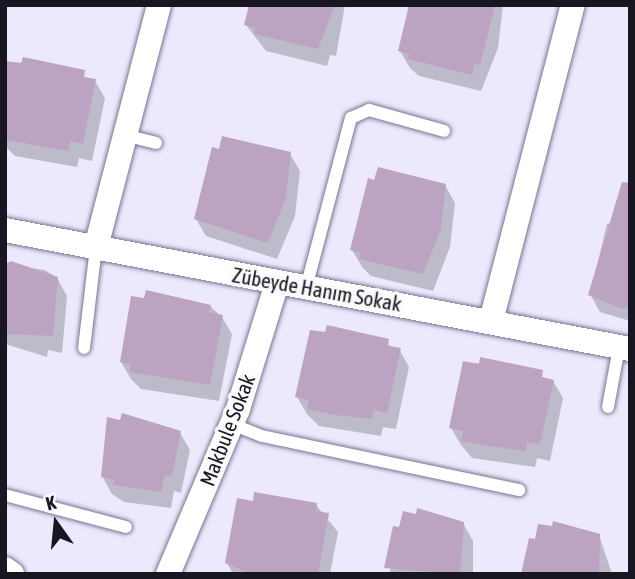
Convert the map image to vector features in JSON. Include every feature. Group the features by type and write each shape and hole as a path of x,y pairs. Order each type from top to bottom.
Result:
{"street":[{"path":"96,247 159,5"},
{"path":"491,321 573,5"},
{"name":"Zübeyde Hanım Sokak","path":"5,230 624,348"},
{"name":"Makbule Sokak","path":"167,574 232,424 277,282"},
{"path":"5,569 12,574"}],"lane":[{"path":"306,288 351,118 369,110 444,131"},
{"path":"124,135 156,143"},
{"path":"84,348 96,247"},
{"path":"608,407 624,348"},
{"path":"232,424 519,490"},
{"path":"5,495 126,527"}],"building":[{"path":"249,5 335,5 318,49 254,34 255,28 244,25"},
{"path":"409,5 495,5 480,65 474,64 472,75 407,59 409,54 398,51"},
{"path":"23,57 85,70 84,77 96,79 83,144 70,141 68,151 5,140 5,61 21,63"},
{"path":"222,136 291,152 286,197 268,243 194,219 212,147 219,149"},
{"path":"378,167 446,184 441,229 423,274 359,259 361,253 350,250 368,178 374,180"},
{"path":"622,182 630,183 630,304 623,309 588,295"},
{"path":"11,261 58,277 53,336 5,334 5,264"},
{"path":"146,290 211,305 209,312 223,315 210,385 129,372 131,365 120,362 131,296 144,298"},
{"path":"327,325 389,339 388,346 401,348 387,413 374,410 372,419 335,415 307,409 309,400 295,397 310,330 325,332"},
{"path":"480,357 543,370 542,377 554,380 540,444 527,442 526,451 489,446 461,441 463,431 449,428 463,361 479,364"},
{"path":"122,413 181,431 172,476 165,475 161,492 113,485 114,480 101,477 107,417 120,420"},
{"path":"254,492 317,503 316,511 329,513 318,574 250,574 225,563 237,498 253,501"},
{"path":"417,508 464,522 460,574 384,568 393,526 399,527 403,511 416,514"},
{"path":"553,521 600,534 599,574 521,574 529,538 535,539 538,524 552,526"}]}
